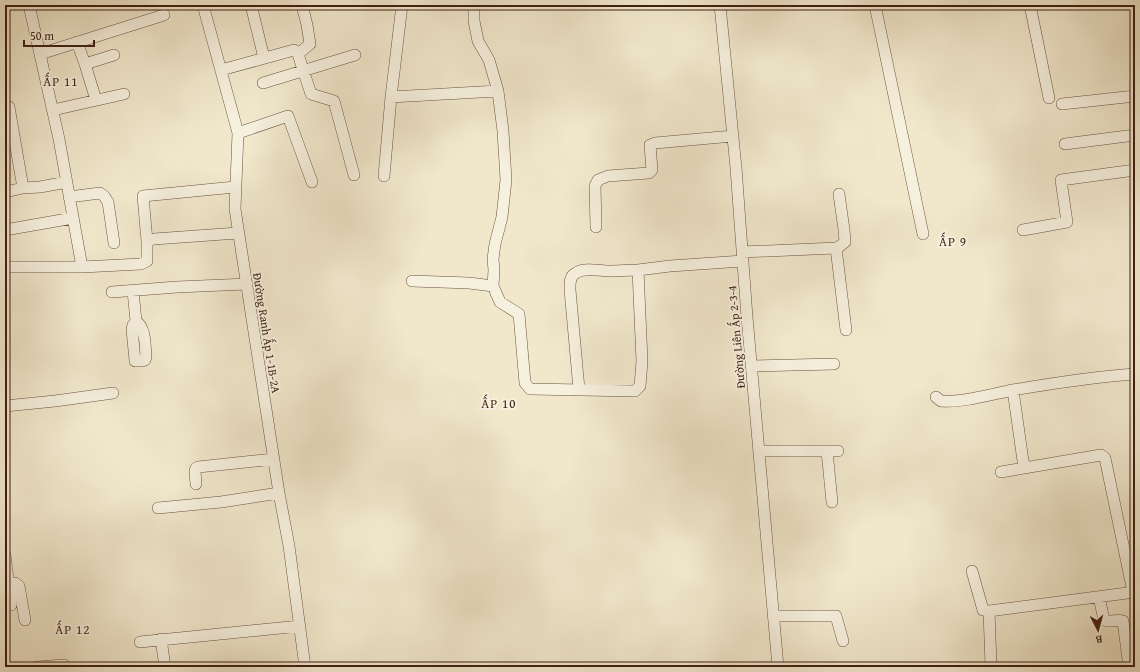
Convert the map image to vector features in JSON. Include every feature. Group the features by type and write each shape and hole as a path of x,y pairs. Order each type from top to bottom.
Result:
{"street":[{"path":"29,5 53,110 82,268"},
{"name":"Đường Ranh Ấp 1-1B-2A","path":"203,5 238,133 235,186 235,209 238,233 279,493 289,546 305,667"},
{"path":"251,5 264,58"},
{"path":"298,54 310,44 302,5"},
{"path":"384,176 391,97 402,5"},
{"path":"474,5 474,21 478,41 489,60 498,91 504,131 506,180 502,217 495,244 493,260 493,286 500,302 519,314 525,383 530,389 579,389 630,392 635,391 640,386 642,361 638,270"},
{"name":"Đường Liên Ấp 2-3-4","path":"720,5 733,136 751,366 778,667"},
{"path":"875,5 923,234"},
{"path":"1030,5 1048,98"},
{"path":"40,54 164,15"},
{"path":"77,42 96,100"},
{"path":"221,70 294,50 298,54 311,94 334,101 354,175"},
{"path":"85,64 114,55"},
{"path":"264,82 355,55"},
{"path":"391,97 498,91"},
{"path":"53,110 124,94"},
{"path":"1062,104 1135,96"},
{"path":"9,107 23,188"},
{"path":"238,133 288,116 312,182"},
{"path":"1065,144 1135,135"},
{"path":"596,227 595,186 598,180 608,176 649,173 652,170 650,146 655,143 733,136"},
{"path":"1023,230 1067,222 1061,180 1135,170"},
{"path":"5,192 67,182"},
{"path":"6,267 82,268 141,264 147,261 147,241 143,196 235,186"},
{"path":"69,197 100,193 104,196 108,202 114,243"},
{"path":"579,389 570,290 570,280 576,272 591,270 638,270 743,257 836,248 845,242 839,194"},
{"path":"5,230 73,218"},
{"path":"147,241 154,239 238,233"},
{"path":"836,248 846,330"},
{"path":"412,281 468,283 493,286"},
{"path":"112,292 247,284"},
{"path":"133,291 136,321"},
{"path":"751,366 834,364"},
{"path":"936,398 941,402 947,402 1013,390 1102,377 1135,374"},
{"path":"1013,390 1024,468"},
{"path":"5,406 55,401 113,392"},
{"path":"827,450 832,502"},
{"path":"759,451 838,451"},
{"path":"972,571 983,610 989,611 1134,592 1105,458 1101,455 1001,472"},
{"path":"196,484 195,471 198,467 274,459"},
{"path":"158,508 221,502 279,493"},
{"path":"5,555 10,605"},
{"path":"8,583 15,583 19,586 25,620"},
{"path":"1099,597 1104,620 1108,622 1122,621 1129,667"},
{"path":"989,611 991,664"},
{"path":"773,616 836,616 843,641"},
{"path":"140,642 300,626"},
{"path":"161,639 165,667"},
{"path":"39,667 64,664"}],"district":[{"name":"ẤP 11","path":"61,81"},
{"name":"ẤP 9","path":"953,241"},
{"name":"ẤP 10","path":"499,403"},
{"name":"ẤP 12","path":"73,629"}]}
